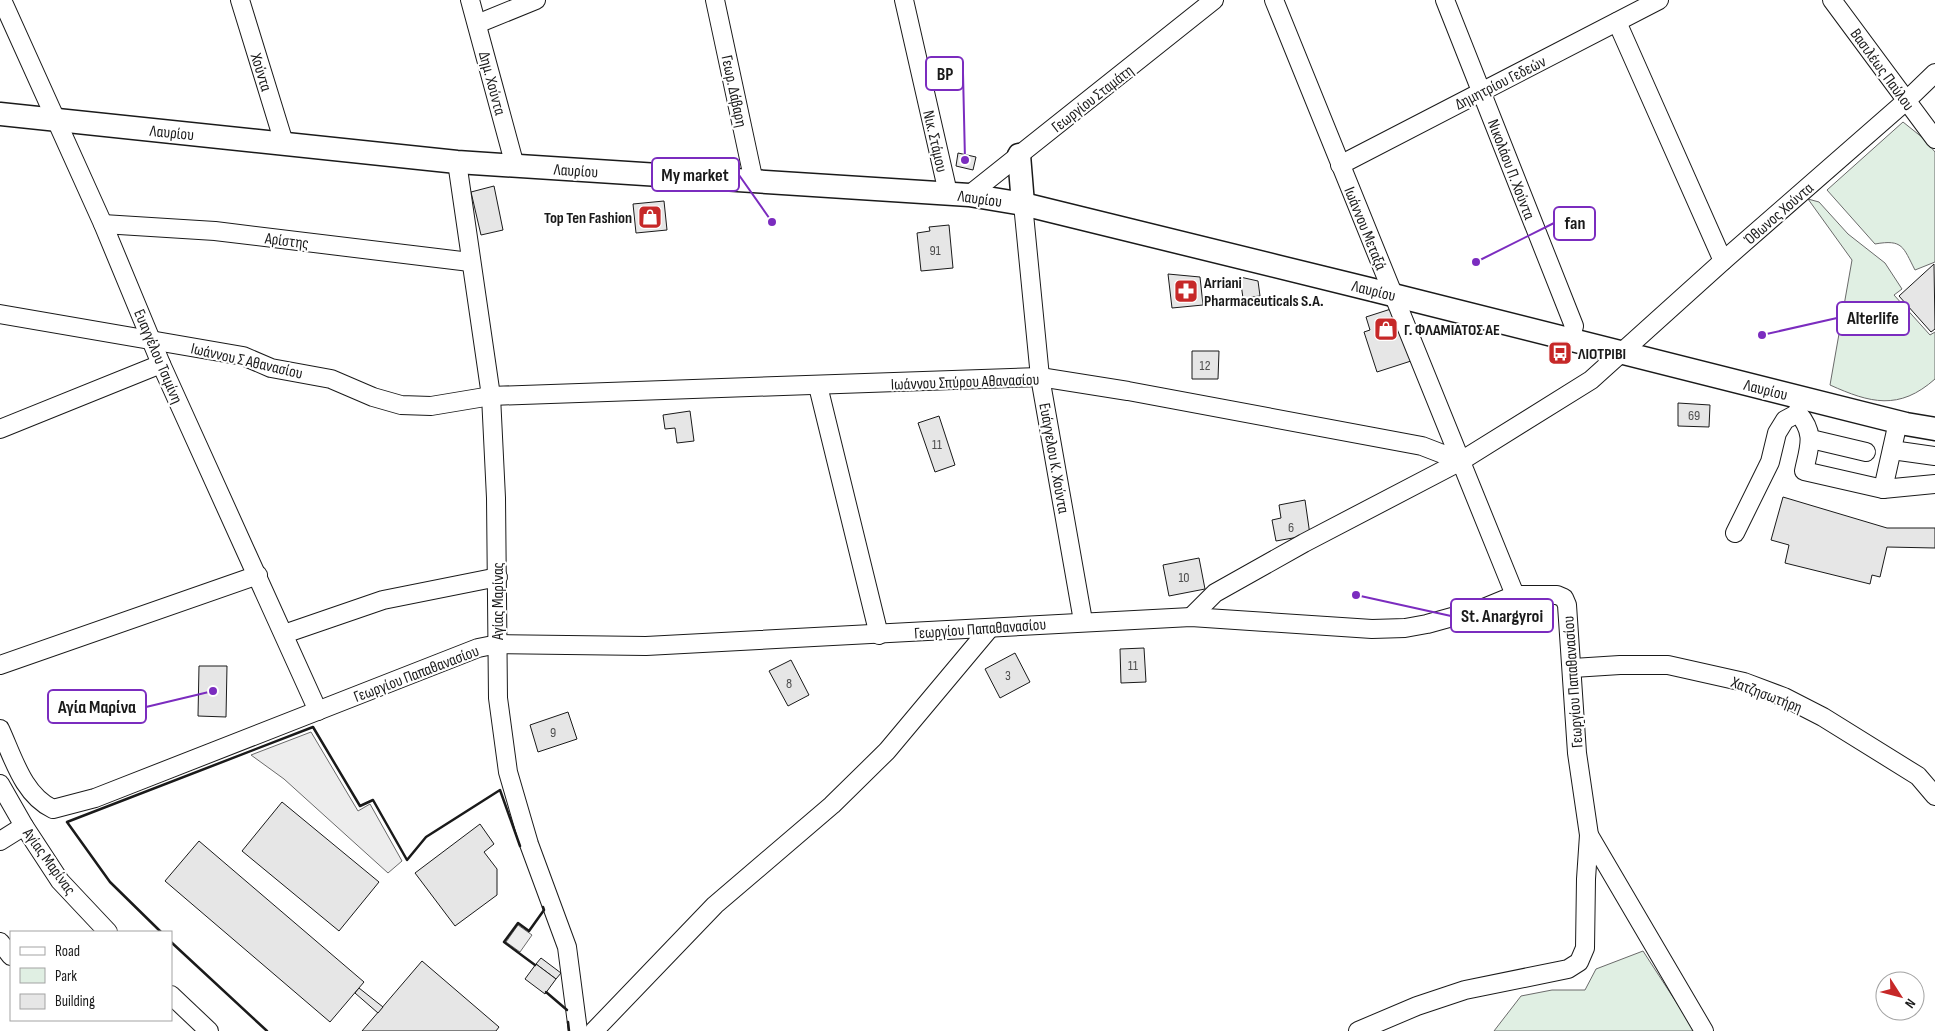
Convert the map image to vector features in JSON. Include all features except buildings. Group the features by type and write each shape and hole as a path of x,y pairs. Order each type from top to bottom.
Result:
{"main road":[{"name":"Λαυρίου","path":"0,114 457,162 959,194 1023,204 1570,339 1799,405 1935,429"},
{"path":"1019,155 1023,204"}],"street":[{"name":"Ευαγγέλου Τσιμίνη","path":"2,0 103,224 161,364 318,711"},
{"name":"Χούντα","path":"240,0 284,143"},
{"name":"Δημ. Χούντα","path":"470,0 515,166"},
{"path":"477,24 536,0"},
{"name":"Γεωρ. Δάβαρη","path":"715,0 754,182"},
{"name":"Νικ. Στάμου","path":"904,0 959,194"},
{"name":"Γεωργίου Σταμάτη","path":"959,194 1019,155 1214,0"},
{"name":"Ιωάννου Μεταξά","path":"1274,0 1515,596"},
{"name":"Νικολάου Π. Χούντα","path":"1445,0 1574,326 1570,339"},
{"name":"Δημητρίου Γεδεών","path":"1340,165 1659,0"},
{"name":"Βασιλέως Παύλου","path":"1832,0 1935,138"},
{"path":"1617,22 1723,261"},
{"name":"Όθωνος Χούντα","path":"1191,617 1214,593 1304,543 1460,462 1591,380 1723,261 1906,101 1935,73"},
{"name":"Αγίας Μαρίνας","path":"457,162 470,262 491,396 498,577 498,698 508,772 529,844 567,946 578,1031"},
{"name":"Ευάγγελου Κ. Χούντα","path":"1023,204 1040,377 1083,621"},
{"name":"Αρίστης","path":"103,224 215,230 470,262"},
{"name":"Ιωάννου Σ Αθανασίου","path":"0,314 243,356 271,368 331,379 373,397 401,406 439,405 491,396"},
{"path":"0,429 161,364"},
{"name":"Ιωάννου Σπύρου Αθανασίου","path":"491,396 1040,377 1138,393 1422,446 1460,462"},
{"path":"818,386 879,635"},
{"path":"1735,534 1770,462 1777,433 1785,420 1799,405 1811,439 1804,472 1883,489 1935,484"},
{"path":"1883,489 1898,422"},
{"path":"1811,439 1866,452"},
{"path":"1892,450 1935,456"},
{"path":"0,665 258,575"},
{"path":"284,634 383,600 498,577"},
{"name":"Γεωργίου Παπαθανασίου","path":"0,729 24,781 35,798 53,808 95,798 478,648 498,644 646,646 879,635 1083,621 1191,617 1372,629 1405,628 1481,609 1515,596 1557,595 1564,598 1567,605 1573,668 1577,753 1589,834 1704,1031"},
{"path":"594,1031 714,905 832,805 887,751 990,628"},
{"name":"Χατζησωτήρη","path":"1573,668 1620,665 1668,665 1744,682 1784,696 1831,722 1918,776 1935,796"},
{"name":"Αγίας Μαρίνας","path":"0,784 24,826 60,881 107,931"},
{"path":"0,841 24,826"},
{"path":"1358,1031 1417,1006 1465,990 1568,969 1579,962 1585,948 1589,834"},
{"path":"0,942 10,955"},
{"path":"172,996 209,1031"}],"green space":[{"path":"1903,122 1923,138 1935,152 1935,262 1915,270 1901,246 1891,243 1875,244 1827,190"},
{"path":"1808,199 1819,202 1848,234 1885,263 1902,289 1894,295 1930,335 1935,332 1935,379 1922,389 1897,400 1884,401 1858,396 1830,385 1852,260"},
{"path":"1643,951 1695,1031 1494,1031 1521,996 1552,990 1585,990 1596,969"}],"shaded area":[{"path":"311,732 358,811 370,804 402,861 388,873 284,779 251,755"},
{"path":"518,925 532,935 520,952 506,942"}],"wall":[{"path":"160,931 110,882 67,822 313,727 360,806 373,800 407,860 426,837 500,790 520,846"},
{"path":"535,965 504,942 518,923 529,931 544,910 543,907"},
{"path":"172,943 267,1031"},
{"path":"546,992 567,1010"},
{"path":"568,1022 569,1031"}],"place":[{"name":"BP","path":"965,160"},
{"name":"Top Ten Fashion","path":"650,217"},
{"name":"My market","path":"772,222"},
{"name":"fan","path":"1476,262"},
{"name":"Arriani Pharmaceuticals S.A.","path":"1186,291"},
{"name":"Γ. ΦΛΑΜΙΑΤΟΣ ΑΕ","path":"1386,329"},
{"name":"Alterlife","path":"1762,335"},
{"name":"ΛΙΟΤΡΙΒΙ","path":"1560,353"},
{"name":"St. Anargyroi","path":"1356,595"},
{"name":"Αγία Μαρίνα","path":"213,691"}]}
